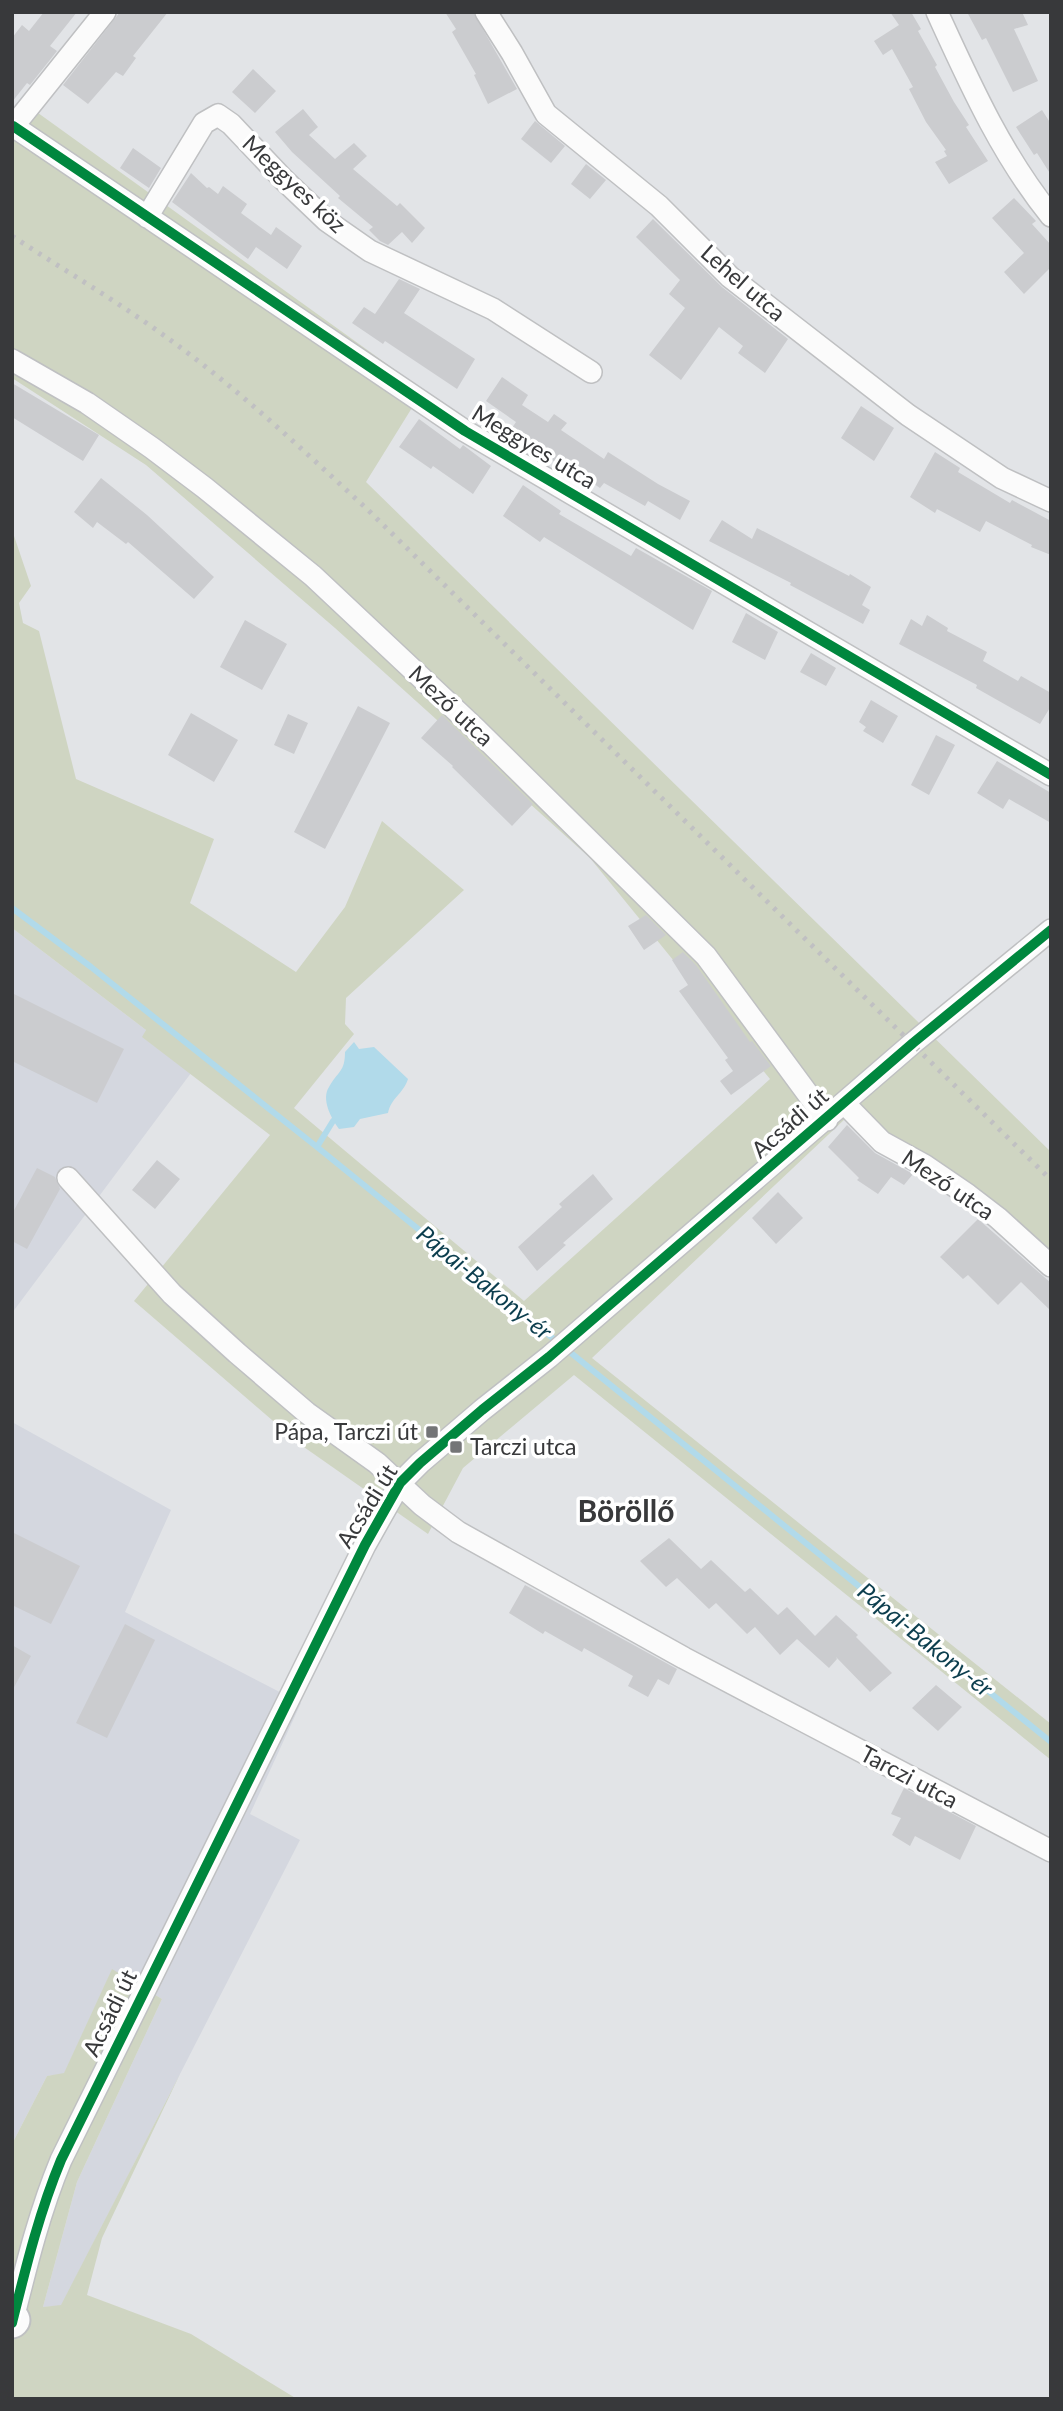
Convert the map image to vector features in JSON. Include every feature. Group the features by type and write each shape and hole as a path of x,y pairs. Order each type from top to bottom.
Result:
{"street":[{"path":"13,127 105,12"},
{"name":"Lehel utca","path":"486,12 546,114 659,206 730,278 908,415 1002,478 1051,501"},
{"path":"937,12 986,118 1010,160 1051,216"},
{"name":"Meggyes köz","path":"147,217 204,123 218,115 327,221 370,251 493,309 591,372"},
{"name":"Meggyes utca","path":"13,127 465,431 1051,775"},
{"name":"Mező utca","path":"12,360 87,403 152,448 313,576 477,730 706,956 827,1120"},
{"name":"Acsádi út","path":"13,2321 44,2200 61,2160 310,1652 400,1483 482,1410 579,1332 827,1120 913,1043 1051,930"},
{"name":"Mező utca","path":"845,1104 883,1142 924,1165 968,1195 1051,1266"},
{"name":"Tarczi utca","path":"68,1178 172,1294 227,1345 307,1413 377,1463 422,1505 458,1532 684,1658 1051,1851"}],"shaded area":[{"path":"12,928 146,1030 143,1037 191,1073 12,1313"},
{"path":"12,1422 171,1510 125,1612 301,1703 250,1814 300,1840 61,2306 43,2307 77,2182 162,1999 112,1970 64,2074 47,2076 12,2144"}],"green space":[{"path":"20,100 423,390 366,482 1051,1152 1051,1276 1004,1230 846,1118 592,1358 1051,1724 1051,1760 574,1375 463,1468 428,1534 301,1445 134,1301 270,1135 142,1037 146,1030 12,928 12,530 31,586 19,603 23,623 39,631 76,779 214,839 190,903 296,972 345,907 382,821 464,890 346,998 345,1024 354,1034 294,1108 524,1301 770,1079 590,858 335,628 146,465 12,378 12,111"},
{"path":"112,1969 162,1999 77,2182 43,2307 61,2305 180,2074 102,2238 87,2295 191,2334 297,2399 12,2399 12,2144 47,2076 64,2073"}],"water":[{"path":"354,1042 359,1049 374,1047 408,1079 388,1113 360,1119 354,1127 339,1129 328,1108 326,1097 342,1068 345,1052"}],"building":[{"path":"44,12 77,12 50,46 57,51 30,85 27,83 12,102 12,38 22,25 29,31"},
{"path":"120,12 168,12 133,56 136,58 123,76 116,72 88,104 63,85"},
{"path":"445,12 473,12 517,89 488,104 474,75 476,74 452,32 456,29"},
{"path":"890,12 911,12 937,65 935,67 969,125 966,127 988,161 949,184 935,162 947,156 944,151 946,150 926,122 909,89 913,87 892,49 883,55 874,41 899,25"},
{"path":"967,12 1022,12 1028,25 1014,29 1038,81 1013,92 986,38 982,40"},
{"path":"253,69 276,91 255,113 232,92"},
{"path":"303,109 318,127 309,135 335,159 354,143 367,156 353,169 397,206 400,203 425,228 412,243 402,232 388,245 380,241 369,230 373,227 338,198 340,196 292,152 275,132"},
{"path":"1042,110 1051,124 1051,175 1016,127"},
{"path":"535,121 565,146 551,163 521,139"},
{"path":"133,148 161,168 149,188 120,168"},
{"path":"586,164 606,180 590,199 571,184"},
{"path":"191,173 207,188 218,194 223,186 247,204 241,213 271,235 276,227 302,246 287,269 256,247 248,259 172,202"},
{"path":"1014,198 1036,221 1032,224 1051,245 1051,267 1024,294 1004,272 1024,253 992,218"},
{"path":"653,219 722,287 788,339 765,373 738,353 743,346 719,327 681,380 649,355 685,308 669,294 680,280 636,237"},
{"path":"399,279 420,289 404,313 475,359 457,389 385,341 383,344 352,323 364,307 375,314"},
{"path":"502,377 528,395 522,405 548,422 554,414 567,423 561,430 604,459 608,452 690,501 680,520 648,501 645,506 604,483 600,488 557,459 555,462 510,431 516,422 486,401"},
{"path":"12,383 99,435 83,461 12,417"},
{"path":"861,406 894,428 874,461 841,438"},
{"path":"419,419 460,449 463,445 491,466 473,494 433,466 431,469 399,447"},
{"path":"935,452 960,468 958,472 1010,503 1012,500 1051,521 1051,555 1031,547 1032,545 986,521 980,532 937,509 935,513 910,497"},
{"path":"101,478 147,515 214,577 194,599 128,542 126,544 97,522 93,528 74,512"},
{"path":"523,485 561,511 559,514 631,556 636,548 712,591 693,630 544,537 540,542 503,516"},
{"path":"722,520 752,539 757,528 871,587 862,605 870,610 863,624 709,541"},
{"path":"746,613 778,632 765,660 732,642"},
{"path":"927,615 948,628 947,631 987,652 983,661 1018,681 1021,676 1051,693 1051,706 1040,724 976,688 977,685 899,644 911,619 922,626"},
{"path":"245,620 287,644 262,690 220,667"},
{"path":"811,653 836,668 826,686 800,672"},
{"path":"871,700 898,716 883,743 863,731 866,727 859,722"},
{"path":"358,706 390,723 325,849 294,832"},
{"path":"191,713 238,740 214,782 168,755"},
{"path":"288,714 308,723 294,754 274,745"},
{"path":"442,715 533,804 512,826 453,766 421,738"},
{"path":"936,735 955,745 929,795 911,785"},
{"path":"997,761 1051,793 1051,823 1009,799 1003,809 977,793"},
{"path":"646,915 666,935 644,950 628,926"},
{"path":"683,952 696,965 750,1042 752,1041 771,1066 731,1095 720,1081 733,1071 725,1060 728,1058 679,991 688,985 672,960"},
{"path":"12,993 124,1049 97,1103 12,1061"},
{"path":"847,1125 875,1153 913,1174 904,1185 891,1177 878,1194 857,1180 859,1178 828,1147"},
{"path":"157,1160 180,1179 155,1209 132,1190"},
{"path":"37,1168 55,1177 60,1189 27,1249 12,1241 12,1214"},
{"path":"593,1174 613,1199 563,1243 566,1245 537,1271 518,1247 562,1207 559,1204"},
{"path":"778,1192 803,1218 776,1244 752,1218"},
{"path":"978,1219 1051,1283 1051,1311 1021,1282 998,1305 968,1275 963,1279 940,1257"},
{"path":"12,1532 80,1566 51,1624 12,1605"},
{"path":"669,1538 701,1569 711,1560 745,1592 750,1588 778,1615 787,1607 815,1636 836,1615 892,1673 870,1692 836,1657 829,1668 797,1639 780,1655 755,1627 747,1634 716,1603 709,1609 677,1578 666,1587 640,1561"},
{"path":"525,1585 677,1669 669,1685 658,1679 648,1697 628,1686 633,1676 584,1648 582,1652 545,1631 543,1634 509,1613"},
{"path":"125,1624 155,1640 107,1738 76,1723"},
{"path":"12,1645 31,1656 12,1691"},
{"path":"936,1685 962,1707 938,1731 912,1708"},
{"path":"904,1788 976,1826 960,1860 915,1836 910,1846 892,1835 901,1818 891,1814"}],"waterway":[{"name":"Pápai-Bakony-ér","path":"12,908 91,967 317,1147 1051,1742"},
{"path":"317,1147 333,1121"}],"railway":[{"path":"12,236 177,345 298,445 367,509 1051,1180"}],"cycle path":[{"path":"13,126 465,431 1051,775"},
{"path":"12,2323 40,2220 61,2160 365,1545 400,1483 420,1463 549,1357 913,1043 1051,930"}],"place":[{"name":"Pápa, Tarczi út","path":"432,1432"},
{"name":"Tarczi utca","path":"456,1447"}],"district":[{"name":"Böröllő","path":"626,1512"}]}
